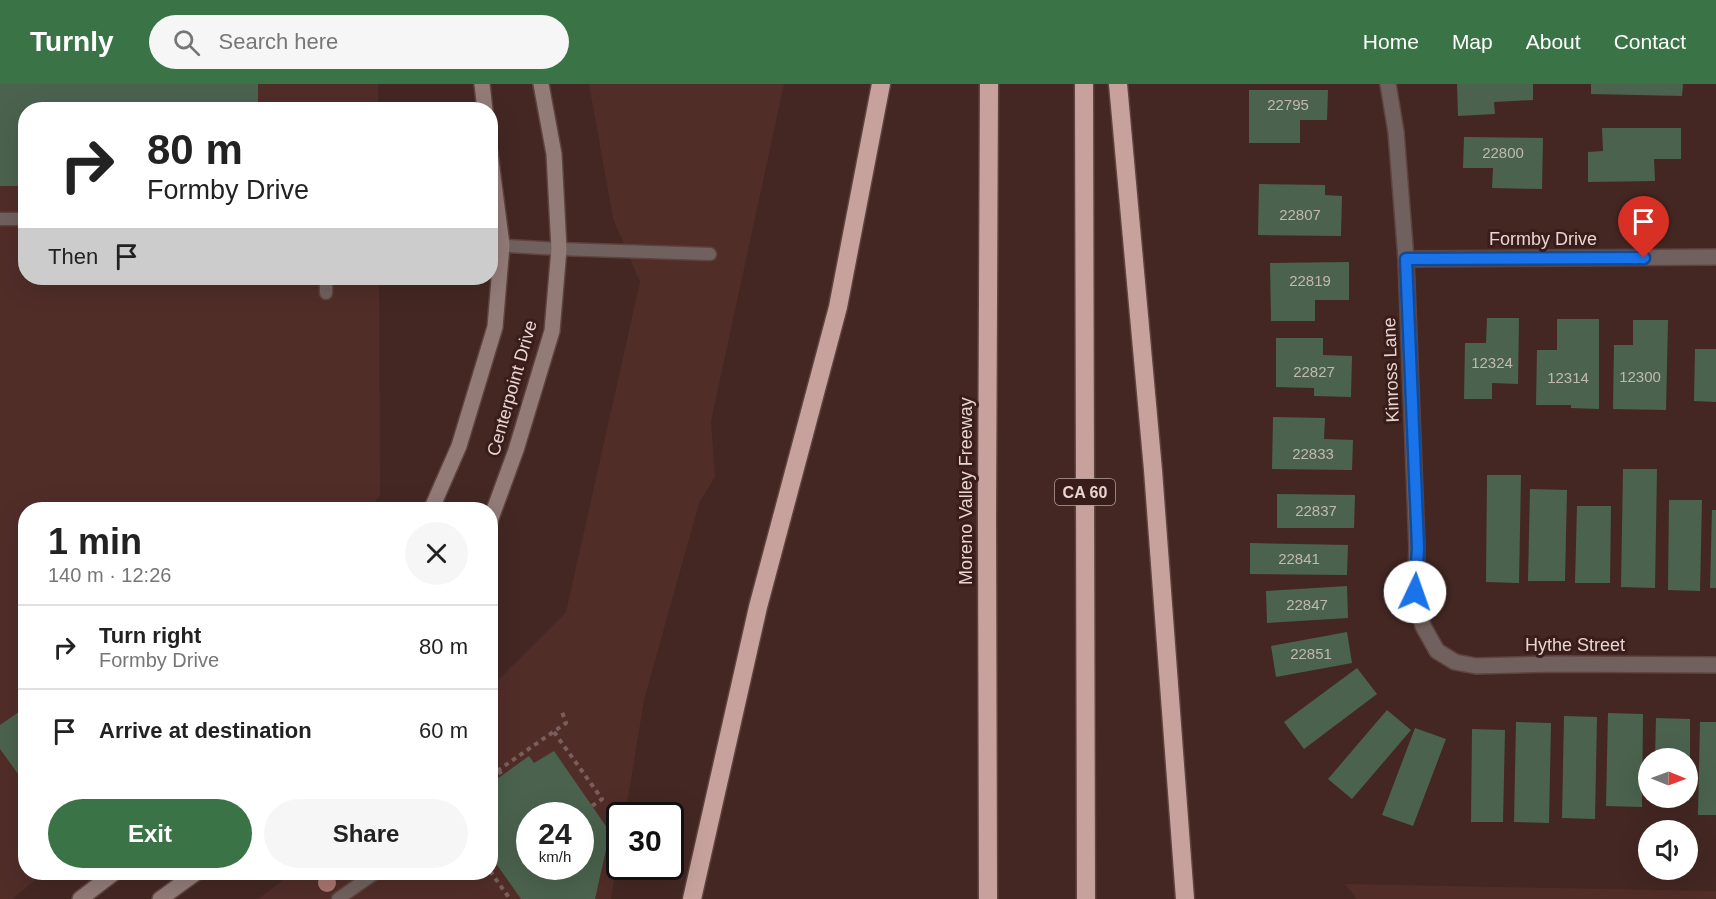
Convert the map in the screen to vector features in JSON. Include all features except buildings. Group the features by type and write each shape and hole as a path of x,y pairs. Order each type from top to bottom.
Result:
{"highway":[{"path":"692,899 758,607 838,307 881,84"},
{"name":"Moreno Valley Freeway","path":"988,899 989,84"},
{"name":"CA 60","path":"1084,84 1086,899"},
{"path":"1118,84 1153,470 1185,899"}],"street":[{"path":"482,84 484,102"},
{"name":"Centerpoint Drive","path":"497,502 516,450 552,331 559,249 554,154 541,84"},
{"name":"Kinross Lane","path":"1388,84 1396,132 1406,259 1418,548 1415,592 1423,626 1437,651"},
{"name":"Formby Drive","path":"1406,259 1716,257"},
{"name":"Centerpoint Drive","path":"434,502 459,446 495,327 496,285"},
{"name":"Hythe Street","path":"1437,651 1455,662 1476,666 1716,665"},
{"path":"80,899 105,880"},
{"path":"160,899 186,880"}],"lane":[{"path":"0,219 18,219"},
{"path":"498,245 710,254"},
{"path":"326,285 326,293"},
{"path":"338,899 365,880"}],"path":[{"path":"502,776 499,770 566,723 561,709"},
{"path":"554,732 602,799 594,805"},
{"path":"496,880 510,899"}],"shaded area":[{"path":"0,84 378,84 378,102 18,102 18,285 379,285 380,495 375,502 18,502 18,880 35,880 12,899 0,899"},
{"path":"589,84 784,84 711,421 715,477 699,503 644,700 627,802 606,802 606,880 614,880 611,899 258,899 283,880 498,880 498,680 566,612 640,282 613,218"},
{"path":"1345,884 1716,891 1716,899 1357,899"}],"route":[{"path":"1415,592 1418,548 1406,259 1644,258"}]}
